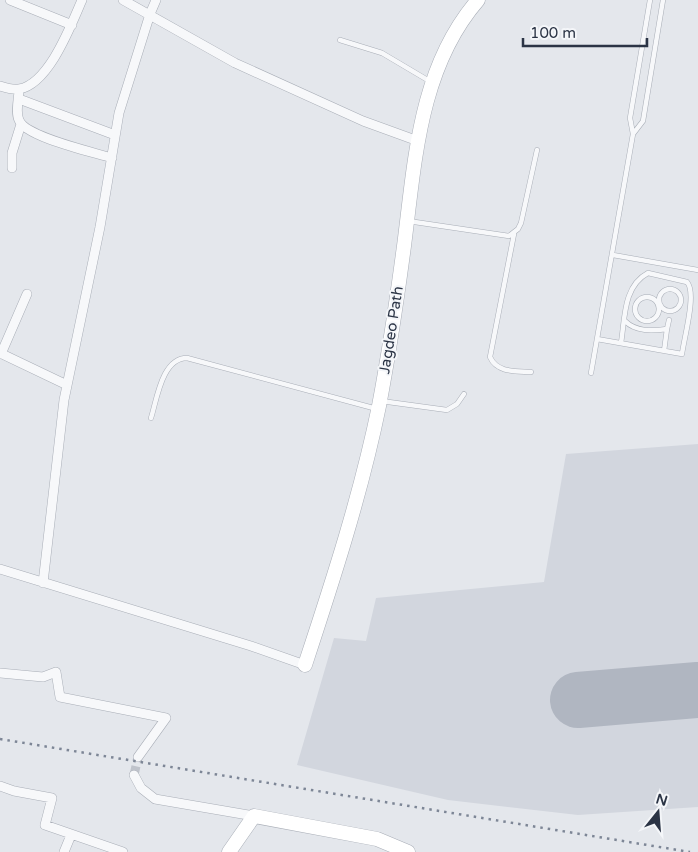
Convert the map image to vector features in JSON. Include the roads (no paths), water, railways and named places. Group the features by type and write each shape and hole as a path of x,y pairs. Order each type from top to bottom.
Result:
{"main road":[{"name":"Jagdeo Path","path":"305,665 353,510 379,405 418,141 432,83 461,22 478,0"},
{"path":"232,851 254,816 377,840 408,852"}],"street":[{"path":"10,0 72,25"},
{"path":"0,86 20,89 36,80 63,43 82,0"},
{"path":"123,0 259,74 363,121 418,141"},
{"path":"43,583 60,422 100,227 115,135 124,94 156,0"},
{"path":"20,89 17,116 24,128 112,158"},
{"path":"19,99 115,135"},
{"path":"12,168 12,153 21,124"},
{"path":"27,294 0,353 35,372 67,385"},
{"path":"0,569 242,643 305,665"},
{"path":"0,673 43,677 51,676 56,672 60,697 166,718 138,757"},
{"path":"134,776 141,788 155,799 254,816"},
{"path":"0,786 14,791 52,798 45,825 121,852"},
{"path":"64,852 71,835"}],"lane":[{"path":"591,373 633,134 630,118 650,0"},
{"path":"633,134 643,121 663,0"},
{"path":"340,40 382,53 432,83"},
{"path":"641,54 654,56"},
{"path":"531,372 499,368 493,364 490,357 514,234 524,215 537,150"},
{"path":"407,221 485,234 508,236 514,234"},
{"path":"613,255 698,270"},
{"path":"597,339 682,354 691,296 690,286 683,279 648,273 634,284 627,303 621,343"},
{"path":"636,305 638,316 648,321 658,315 659,304 660,295 665,290 673,289 681,296 681,304 673,311 666,310 659,304 648,297 641,299 636,305"},
{"path":"627,303 636,305"},
{"path":"664,350 668,320"},
{"path":"625,321 635,328 667,329"},
{"path":"151,418 167,371 174,360 179,358 196,360 379,405 447,410 458,404 464,394"}],"tunnel":[{"path":"134,775 138,757"}],"railway":[{"path":"0,739 690,852"}]}
